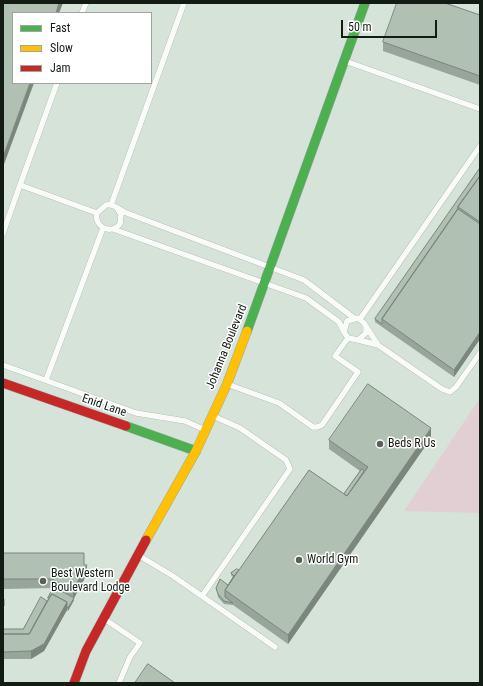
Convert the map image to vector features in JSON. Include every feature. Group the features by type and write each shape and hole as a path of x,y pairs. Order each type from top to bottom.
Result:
{"street":[{"name":"Johanna Boulevard","path":"74,683 86,651 196,451 227,384 271,267 365,3"},
{"name":"Enid Lane","path":"3,383 196,451"}],"lane":[{"path":"111,205 184,3"},
{"path":"344,61 480,109"},
{"path":"3,233 57,84"},
{"path":"344,332 347,321 357,319 480,146"},
{"path":"20,186 97,213"},
{"path":"378,345 366,326 310,283 124,212 111,205 102,207 97,213 97,220 103,228 113,229 314,302 339,322 348,338 378,345 446,392 454,390 480,353"},
{"path":"113,229 120,224 121,219 121,215 117,208"},
{"path":"46,380 103,228"},
{"path":"358,340 364,336 366,326"},
{"path":"227,384 279,403 313,427 317,428 322,425 358,372 335,356 348,338"},
{"path":"3,365 136,413 185,421 206,430"},
{"path":"202,596 290,469 286,460 240,428 212,416"},
{"path":"138,555 173,576 275,647"},
{"path":"103,618 140,643 130,657 119,683"}],"shaded area":[{"path":"480,398 480,513 404,511"}],"building":[{"path":"3,3 59,3 56,12 12,12 12,84 30,84 3,157"},
{"path":"397,3 445,3 480,15 480,76 383,42"},
{"path":"480,168 480,176 382,319 382,324 375,319"},
{"path":"480,176 480,222 458,207"},
{"path":"458,209 480,224 480,332 454,370 382,319"},
{"path":"368,384 431,428 288,635 225,590 309,470 347,496 368,467 329,440"},
{"path":"362,469 364,471 347,496 344,494"},
{"name":"Best Western Boulevard Lodge","path":"3,553 84,553 84,565 87,565 73,590 52,579 3,579"},
{"path":"237,569 239,570 234,576 231,573"},
{"path":"234,576 225,590 225,597 233,603 224,601 218,594 216,588 220,579 228,585"},
{"path":"54,587 74,598 68,608 67,602 52,594 48,598"},
{"name":"Best Western Boulevard Lodge","path":"52,594 67,602 44,644 31,651 3,652 3,634 29,634"},
{"path":"41,597 47,601 29,634 3,634 3,629 23,629"},
{"path":"148,664 175,683 135,683"}],"traffic: fast":[{"path":"247,331 365,3"},
{"path":"126,426 196,451"}],"traffic: slow":[{"path":"146,540 196,451 227,384 247,331"}],"traffic: jam":[{"path":"3,383 126,426"},
{"path":"74,683 86,651 146,540"}],"place":[{"name":"Beds R Us","path":"380,444"},
{"name":"World Gym","path":"299,560"},
{"name":"Best Western Boulevard Lodge","path":"43,581"}]}
